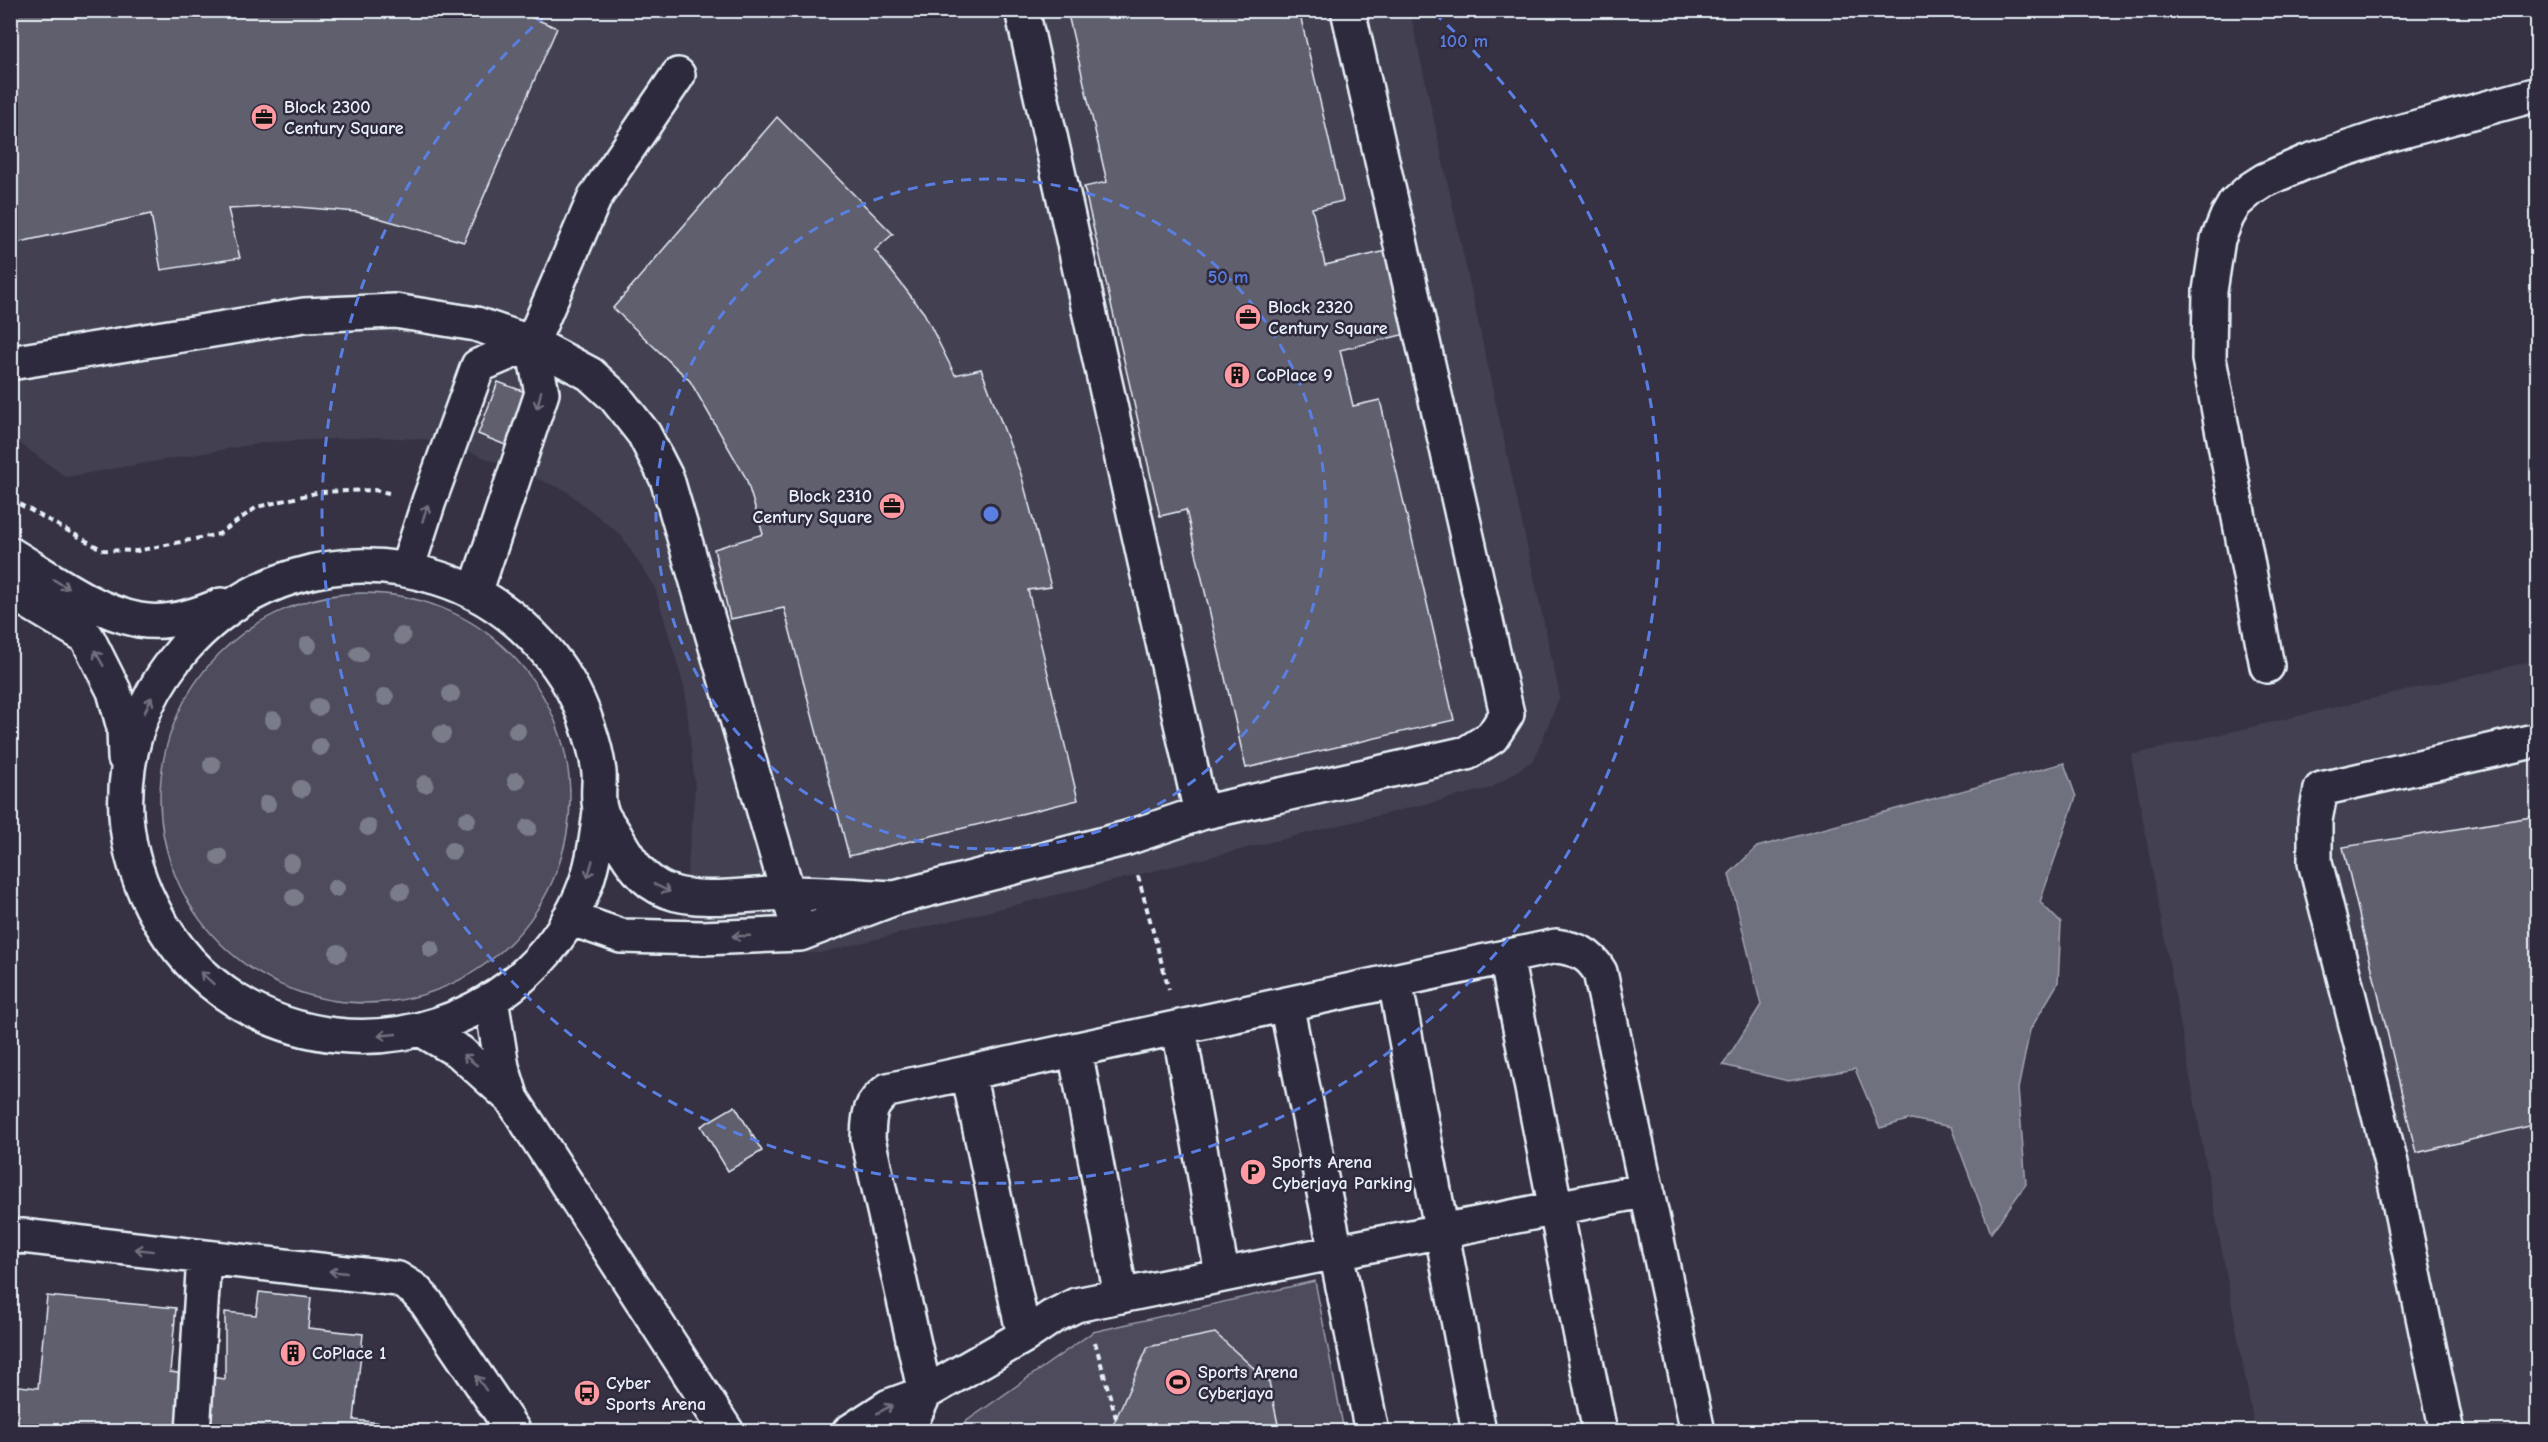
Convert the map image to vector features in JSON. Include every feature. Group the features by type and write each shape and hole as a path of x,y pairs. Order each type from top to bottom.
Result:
{"street":[{"path":"1022,10 1201,813"},
{"path":"569,918 621,936 702,938 800,934 895,898 1128,838 1201,813 1467,753 1492,737 1507,714 1348,10"},
{"path":"475,593 542,393 532,343 595,197 678,75"},
{"path":"2267,666 2209,359 2210,291 2218,239 2227,217 2235,203 2251,189 2265,180 2306,162 2388,135 2538,94"},
{"path":"10,363 304,315 395,311 476,324 532,343 590,374 615,397 644,434 667,479 800,934"},
{"path":"407,569 478,366 532,343"},
{"path":"10,554 95,604 140,620 172,620 197,615 283,579 313,570 376,565 407,569 442,579 475,593 512,617 544,648 569,684 588,724 598,767 600,811 596,848 588,876 569,918 547,950 521,977 491,999 458,1018 422,1030 384,1036 346,1037 309,1031 273,1019 239,1002 209,981 182,954 160,923 143,890 132,854 127,816 124,728 114,691 87,637 10,591"},
{"path":"127,816 128,778 135,739 148,703 167,669 192,639 221,613 254,592"},
{"path":"2447,1431 2391,1163 2315,862 2315,820 2321,789 2538,740"},
{"path":"600,811 627,858 646,879 664,891 691,897 789,893 895,898"},
{"path":"904,1431 908,1429 925,1393 868,1139 869,1113 877,1099 888,1090 1556,946 1574,948 1591,957 1600,972 1698,1431"},
{"path":"1506,957 1600,1431"},
{"path":"1395,981 1479,1431"},
{"path":"491,999 502,1067 512,1099"},
{"path":"1286,1004 1372,1431"},
{"path":"1179,1028 1222,1274"},
{"path":"422,1030 460,1052 482,1069 512,1099 727,1431"},
{"path":"1075,1050 1121,1296"},
{"path":"968,1073 1024,1336"},
{"path":"849,1431 888,1406 925,1393 1076,1305 1647,1190"},
{"path":"10,1238 22,1236 398,1279 414,1289 426,1302 514,1431"},
{"path":"193,1431 204,1257"}],"path":[{"path":"10,499 103,550 137,551 219,534 257,507 320,492 374,490 429,501"},
{"path":"1128,838 1179,1028"},
{"path":"1093,1332 1116,1418"}],"shaded area":[{"path":"11,11 1410,11 1560,696 1534,760 1491,788 820,953 680,954 695,787 685,690 655,588 621,535 565,490 440,440 378,437 268,442 66,477 11,437"},
{"path":"365,593 405,597 444,608 479,627 510,653 536,684 555,719 566,758 570,798 566,838 555,877 536,912 510,943 479,969 444,988 405,999 365,1003 325,999 286,988 251,969 220,943 194,912 175,877 164,838 160,798 164,758 175,719 194,684 220,653 251,627 286,608 325,597"},
{"path":"2537,660 2537,1431 2255,1431 2131,755"},
{"name":"Sports Arena Cyberjaya","path":"1315,1281 1344,1431 951,1432 1093,1332"}],"water":[{"path":"2064,763 2076,797 2040,902 2061,923 2058,983 2030,1030 2018,1089 2026,1184 1991,1233 1951,1127 1911,1119 1880,1128 1855,1069 1788,1081 1723,1065 1761,1005 1729,874 1757,847"}],"building":[{"name":"Block 2300 Century Square","path":"10,10 514,10 557,28 464,242 357,212 286,206 228,209 240,258 161,270 151,214 10,244"},
{"name":"CoPlace 9","path":"1067,10 1299,10 1343,201 1312,208 1325,265 1391,250 1410,333 1340,350 1353,406 1380,400 1454,720 1246,768 1186,510 1160,516 1084,187 1107,182"},
{"name":"Block 2310 Century Square","path":"777,117 893,234 875,250 924,313 955,375 981,369 1021,474 1051,587 1028,590 1078,800 849,856 784,608 730,619 714,549 763,534 746,478 690,381 613,308"},
{"path":"498,382 528,393 508,446 478,434"},
{"path":"2538,816 2538,1124 2416,1153 2343,847"},
{"path":"735,1106 762,1151 728,1171 701,1126"},
{"name":"CoPlace 1","path":"259,1292 311,1298 308,1328 363,1334 354,1420 467,1432 10,1432 10,1385 38,1388 47,1296 176,1308 170,1372 225,1379 225,1312 256,1315"},
{"path":"1215,1333 1269,1382 1279,1429 1283,1432 1114,1432 1113,1425 1148,1347"}],"place":[{"name":"Block 2300 Century Square","path":"264,117"},
{"name":"Block 2320 Century Square","path":"1248,317"},
{"name":"CoPlace 9","path":"1237,375"},
{"name":"Block 2310 Century Square","path":"892,506"},
{"name":"Sports Arena Cyberjaya Parking","path":"1253,1172"},
{"name":"CoPlace 1","path":"293,1353"},
{"name":"Sports Arena Cyberjaya","path":"1178,1382"},
{"name":"Cyber Sports Arena","path":"587,1393"}]}
